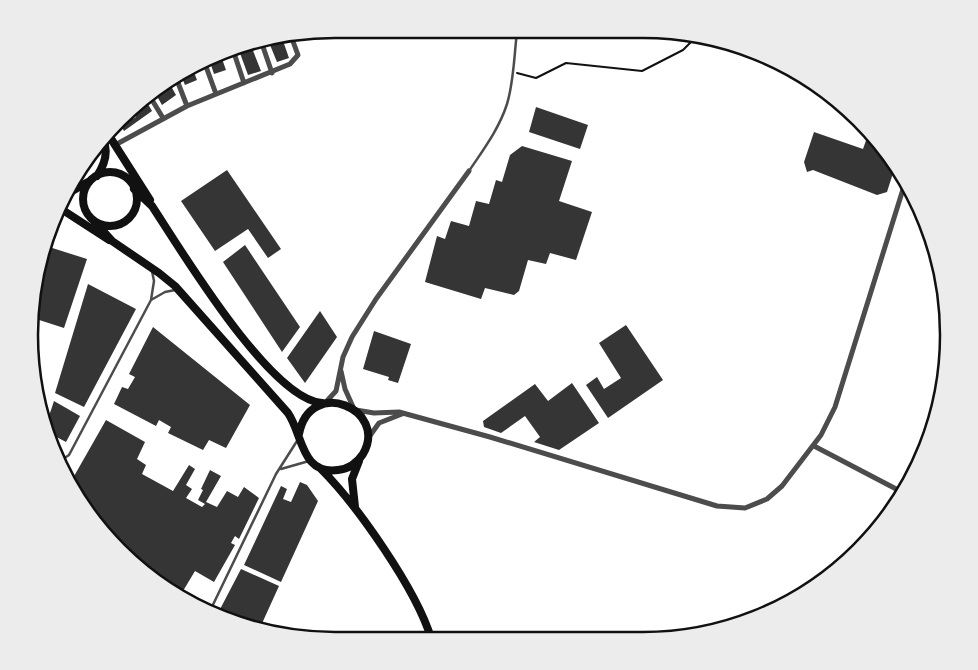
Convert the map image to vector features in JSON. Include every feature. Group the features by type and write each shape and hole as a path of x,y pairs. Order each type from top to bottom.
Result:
{"main road":[{"path":"111,139 146,193 152,206 214,300 249,346 294,391 314,402 340,403 355,410 366,426 368,440 352,479 355,507"},
{"path":"115,145 116,154 128,180 134,189 152,206"},
{"path":"97,176 106,157 106,146"},
{"path":"75,190 97,176 113,173 128,180"},
{"path":"89,182 83,199 86,212 112,241"},
{"path":"94,221 108,226 116,226 129,218 136,204 134,189"},
{"path":"64,211 150,266 180,291 288,413 299,434 303,453 309,461 319,467 355,507 409,590 428,632"},
{"path":"299,434 307,414 325,403"},
{"path":"319,467 342,470 355,463 361,457"}],"street":[{"path":"115,145 187,106 272,72 295,60 298,55 293,41"},
{"path":"263,47 272,72"},
{"path":"234,55 244,83"},
{"path":"206,67 216,94"},
{"path":"178,83 187,106"},
{"path":"152,100 163,118"},
{"path":"325,403 336,391 340,370 352,337 376,299 469,171"},
{"path":"340,370 345,390 355,410 367,413 399,412 481,434 732,509 745,508 767,500 782,486 814,446 835,407 903,190"},
{"path":"368,440 379,423 402,414"},
{"path":"814,446 897,490"}],"lane":[{"path":"469,171 501,119 508,99 516,38"},
{"path":"64,458 69,455 152,300 154,282 150,266"},
{"path":"152,300 165,292 180,291"},
{"path":"212,606 279,469 294,448 299,434"},
{"path":"279,469 309,461"}],"path":[{"path":"513,71 536,78 566,63 642,71 684,50 691,41"}],"building":[{"path":"283,42 289,58 277,62 270,45"},
{"path":"253,49 261,71 248,75 240,53"},
{"path":"222,59 226,70 214,74 211,65"},
{"path":"194,73 197,80 185,85 183,79"},
{"path":"171,87 176,95 162,105 157,97"},
{"path":"148,104 152,111 124,131 122,128 136,117 135,115"},
{"path":"536,107 588,125 580,149 529,132"},
{"path":"814,132 863,149 867,139 893,174 887,192 877,195 813,170 807,172 804,162"},
{"path":"522,146 572,161 559,201 592,212 576,260 550,253 546,264 528,260 519,291 514,295 485,288 481,299 425,282 437,236 445,239 451,221 469,226 476,201 489,204 496,180 502,182 510,155"},
{"path":"227,170 281,249 268,258 248,229 215,251 181,201"},
{"path":"245,245 300,327 282,352 223,262"},
{"path":"51,248 87,259 64,328 38,320 43,277"},
{"path":"88,284 136,309 84,407 55,393"},
{"path":"320,311 337,337 305,383 287,358"},
{"path":"626,325 663,380 608,418 586,385 597,377 604,389 621,378 599,343"},
{"path":"153,327 250,405 226,448 209,440 203,450 168,433 171,427 159,420 156,426 114,404 122,387 128,389 135,377 129,374"},
{"path":"374,331 411,344 398,383 388,380 389,377 363,369"},
{"path":"572,383 599,423 559,450 534,442 540,437 525,416 501,433 484,427 483,421 535,384 548,401"},
{"path":"54,401 80,416 66,442 55,436 49,416"},
{"path":"106,420 145,442 137,459 146,465 142,474 173,491 189,465 195,469 186,485 192,489 186,498 202,507 205,504 198,500 210,470 221,476 206,502 217,507 227,491 238,497 244,487 259,498 239,539 235,536 231,543 235,545 214,582 195,571 183,591 139,559 111,531 73,477"},
{"path":"300,482 307,485 318,501 281,582 244,565 281,486 287,489 283,499 291,502"},
{"path":"241,569 279,586 262,623 220,609"}]}
